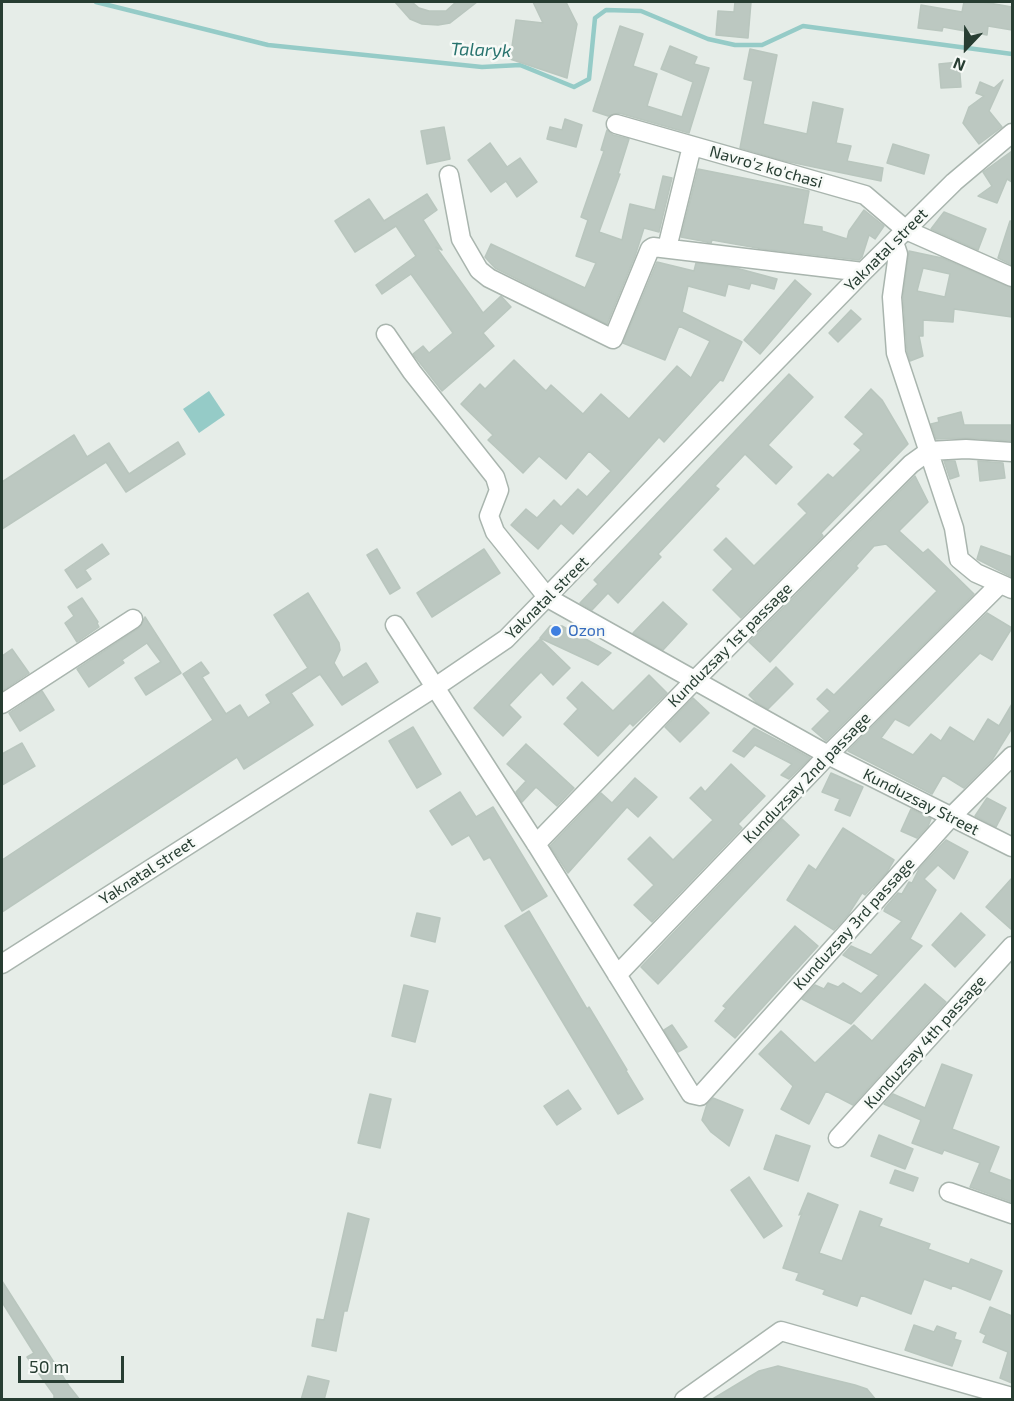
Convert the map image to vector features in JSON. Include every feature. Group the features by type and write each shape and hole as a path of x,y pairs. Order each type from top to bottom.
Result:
{"street":[{"name":"Navro'z ko'chasi","path":"616,124 864,195 900,236 1012,277"},
{"name":"Yakлatal street","path":"2,964 493,650 521,626 863,272 954,182 1012,133"},
{"path":"667,248 692,146"},
{"path":"449,175 461,239 471,259 483,274 613,339 650,249 653,247 863,272"},
{"path":"900,236 892,297 896,353 901,373 954,528 959,559 976,573 1006,587"},
{"path":"386,334 412,372 495,477 499,490 489,516 495,532 548,598"},
{"path":"929,451 966,449 1012,452"},
{"name":"Kunduzsay 1st passage","path":"536,844 695,680 911,464 929,451"},
{"name":"Kunduzsay 2nd passage","path":"617,975 828,755 1006,587"},
{"name":"Kunduzsay Street","path":"548,598 828,755 1012,847"},
{"path":"2,704 133,619"},
{"path":"395,625 617,975"},
{"name":"Kunduzsay 3rd passage","path":"617,975 691,1094 700,1096 951,817 1012,756"},
{"name":"Kunduzsay 4th passage","path":"838,1138 1012,946"},
{"path":"949,1192 1012,1214"},
{"path":"684,1400 781,1331 1012,1398"}],"water":[{"path":"209,391 225,415 199,433 183,409"}],"building":[{"path":"395,2 412,2 419,8 429,11 446,11 456,2 477,2 450,23 438,25 422,24 410,19"},
{"path":"533,2 566,2 577,24 567,78 510,59 516,20 543,23"},
{"path":"735,2 751,2 748,38 716,35 718,11 734,12"},
{"path":"964,2 983,2 1012,7 1012,30 988,26 987,35 943,27 942,31 918,28 921,5 962,12"},
{"path":"620,26 643,34 633,66 657,74 647,106 682,117 693,82 661,69 670,46 697,57 694,64 709,68 689,133 619,113 608,116 593,111"},
{"path":"750,49 777,55 763,124 807,134 813,102 843,109 836,143 851,146 847,161 883,168 881,181 785,161 740,148 753,81 744,79"},
{"path":"959,62 961,87 941,88 939,64"},
{"path":"1003,80 989,111 1002,127 979,144 963,123 969,107 984,96 976,93 980,82 994,88"},
{"path":"565,119 582,125 576,147 547,139 550,127 562,130"},
{"path":"444,127 450,159 427,164 421,131"},
{"path":"607,130 613,135 629,139 618,174 620,174 599,232 622,240 630,204 655,210 663,176 672,178 659,232 644,228 607,324 495,268 485,257 491,244 585,288 596,263 576,256 588,220 581,217 604,151 601,150"},
{"path":"490,143 507,167 520,158 537,182 517,197 506,181 491,192 468,160"},
{"path":"893,144 929,155 924,174 887,163"},
{"path":"1012,151 1012,182 1007,179 997,203 978,196 992,186 983,172"},
{"path":"698,169 809,191 803,224 822,227 822,231 847,239 849,231 864,210 884,226 875,239 869,235 859,260 763,249 712,240 711,243 681,237"},
{"path":"427,194 437,210 423,220 442,250 436,247 483,313 501,296 511,307 483,333 494,346 442,391 413,354 423,346 429,353 453,333 411,274 382,294 376,285 416,256 396,226 355,252 335,221 369,199 384,221"},
{"path":"944,212 986,229 978,250 931,229"},
{"path":"1010,221 1012,221 1012,265 998,258"},
{"path":"909,251 942,258 1012,288 1012,317 954,309 953,322 923,320 923,336 919,336 923,356 910,361 907,351 903,297","holes":["923,268 950,274 945,297 917,291"]},
{"path":"657,262 694,271 696,263 736,268 777,279 774,289 751,283 749,289 728,284 725,296 688,286 682,312 742,342 723,381 720,380 664,442 659,437 573,534 561,523 538,549 511,525 526,509 537,518 554,500 561,507 578,489 587,497 611,471 589,451 566,479 539,456 523,473 488,440 493,435 461,404 480,384 485,389 514,360 546,391 551,385 583,414 601,394 629,419 677,366 691,378 710,341 679,326 665,360 623,343"},
{"path":"795,280 811,294 760,354 744,340"},
{"path":"851,310 861,319 838,342 829,333"},
{"path":"789,374 813,397 768,445 792,467 776,484 745,454 715,486 719,489 658,554 661,557 618,603 608,593 592,610 580,603 598,584 594,580"},
{"path":"871,389 882,400 908,444 821,533 823,536 741,618 713,590 733,569 714,550 726,538 754,566 807,513 798,504 828,474 833,478 861,450 854,444 864,434 845,417"},
{"path":"961,412 964,425 1012,425 1012,441 967,438 936,439 931,424 939,422 938,418"},
{"path":"74,435 87,457 109,443 129,474 178,442 185,454 126,492 106,462 2,529 2,482"},
{"path":"944,461 955,461 959,476 950,479"},
{"path":"978,461 1003,463 1005,478 980,481"},
{"path":"915,476 928,502 899,531 923,553 928,549 974,594 826,741 812,729 830,711 817,699 827,689 834,695 937,591 886,544 874,546 856,566 858,568 770,662 749,642"},
{"path":"102,544 109,554 85,570 91,579 77,588 65,570"},
{"path":"981,546 1012,557 1012,577 977,559"},
{"path":"377,549 400,588 390,594 367,555"},
{"path":"484,549 500,573 432,617 417,593"},
{"path":"308,593 339,643 340,650 334,663 343,678 366,663 378,682 342,705 320,674 291,693 313,725 244,769 237,757 2,912 2,860 213,720 183,674 201,662 209,673 202,677 226,714 240,705 248,718 271,703 266,695 308,668 274,615"},
{"path":"82,598 99,627 77,642 65,623 74,616 68,607"},
{"path":"663,602 687,624 663,650 633,633"},
{"path":"987,613 1012,628 992,660 980,653 909,726 895,719 881,738 913,755 931,734 941,741 950,727 974,742 988,719 999,726 1012,704 1012,728 992,760 964,788 943,775 932,794 848,751"},
{"path":"145,617 181,673 146,695 135,678 161,662 147,643 122,660 124,663 89,687 77,669 139,628"},
{"path":"550,626 562,626 611,653 598,665 540,638"},
{"path":"540,639 570,668 553,685 541,672 528,685 509,705 521,717 503,736 474,708"},
{"path":"12,649 29,673 2,691 2,656"},
{"path":"776,667 793,684 768,709 749,695"},
{"path":"649,675 667,693 633,726 630,723 598,756 564,724 578,709 567,698 582,682 613,711"},
{"path":"42,691 54,710 20,731 9,713"},
{"path":"693,698 709,713 680,742 665,727"},
{"path":"413,727 441,774 417,788 389,741"},
{"path":"754,728 810,758 789,779 781,775 792,764 755,745 744,757 733,751"},
{"path":"22,743 35,766 2,785 2,754"},
{"path":"526,744 574,788 557,806 536,787 522,802 516,792 526,781 507,764"},
{"path":"731,764 765,796 738,824 742,828 652,922 634,905 654,885 628,859 650,837 673,860 713,820 690,798 701,787 705,792"},
{"path":"831,773 863,787 850,816 835,810 840,799 822,792"},
{"path":"635,778 657,797 638,817 627,807 568,873 550,846 601,793 612,803"},
{"path":"460,792 476,817 493,807 547,896 522,911 490,857 484,860 469,835 452,845 430,811"},
{"path":"987,798 1006,808 996,827 975,816"},
{"path":"911,809 931,819 917,838 901,831"},
{"path":"782,819 799,835 658,984 641,967"},
{"path":"843,828 894,860 887,872 865,895 862,893 848,915 834,930 787,900 809,865 816,870"},
{"path":"946,840 968,852 954,879 938,865 924,879 936,890 910,939 922,946 851,1024 802,999 815,985 824,989 828,983 838,987 843,983 861,994 879,975 843,955 851,946 871,955 902,921 884,911 885,908 898,893 902,894 909,882 912,883 919,869"},
{"path":"1012,878 1012,930 986,907"},
{"path":"529,911 643,1099 618,1114 505,926"},
{"path":"417,913 440,918 435,942 411,936"},
{"path":"961,913 985,935 955,967 932,945"},
{"path":"795,926 818,946 735,1038 715,1021 726,1008 723,1006"},
{"path":"925,984 946,1002 853,1105 826,1091 809,1124 781,1109 793,1086 759,1054 781,1031 815,1063 854,1025 872,1041"},
{"path":"404,985 428,991 415,1042 392,1036"},
{"path":"672,1025 687,1047 678,1052 664,1030"},
{"path":"942,1064 972,1075 952,1129 999,1147 989,1172 1012,1181 1012,1202 970,1187 980,1163 944,1150 942,1154 912,1143 921,1120 884,1104 893,1094 925,1108"},
{"path":"568,1090 581,1109 557,1125 544,1106"},
{"path":"370,1094 391,1099 380,1148 358,1143"},
{"path":"713,1098 743,1110 729,1146 711,1132 702,1120 707,1104"},
{"path":"776,1135 810,1146 798,1181 764,1169"},
{"path":"879,1135 913,1149 905,1169 871,1156"},
{"path":"895,1170 918,1178 913,1191 890,1183"},
{"path":"749,1177 782,1226 764,1238 731,1190"},
{"path":"808,1193 838,1205 819,1253 842,1261 860,1211 882,1219 879,1226 930,1244 928,1249 969,1264 971,1259 1002,1271 990,1300 952,1285 951,1289 924,1279 911,1314 861,1295 857,1306 823,1294 825,1290 796,1280 799,1273 783,1268"},
{"path":"348,1213 369,1219 347,1311 344,1311 336,1351 312,1346 317,1319 324,1320"},
{"path":"2,1281 80,1400 54,1400 54,1395 27,1357 34,1353 2,1302"},
{"path":"990,1307 1012,1316 1012,1383 1000,1378 1008,1352 983,1342 986,1335 980,1332"},
{"path":"914,1325 934,1332 937,1326 956,1333 954,1339 961,1341 952,1366 905,1350"},
{"path":"778,1366 867,1389 876,1400 711,1400 759,1371"},
{"path":"308,1376 329,1381 324,1400 301,1400"}],"waterway":[{"name":"Talaryk","path":"96,2 268,45 482,67 520,65 574,87 589,79 595,18 606,10 641,11 708,39 735,45 762,45 803,26 1012,54"}],"place":[{"name":"Ozon","path":"556,631"}]}
